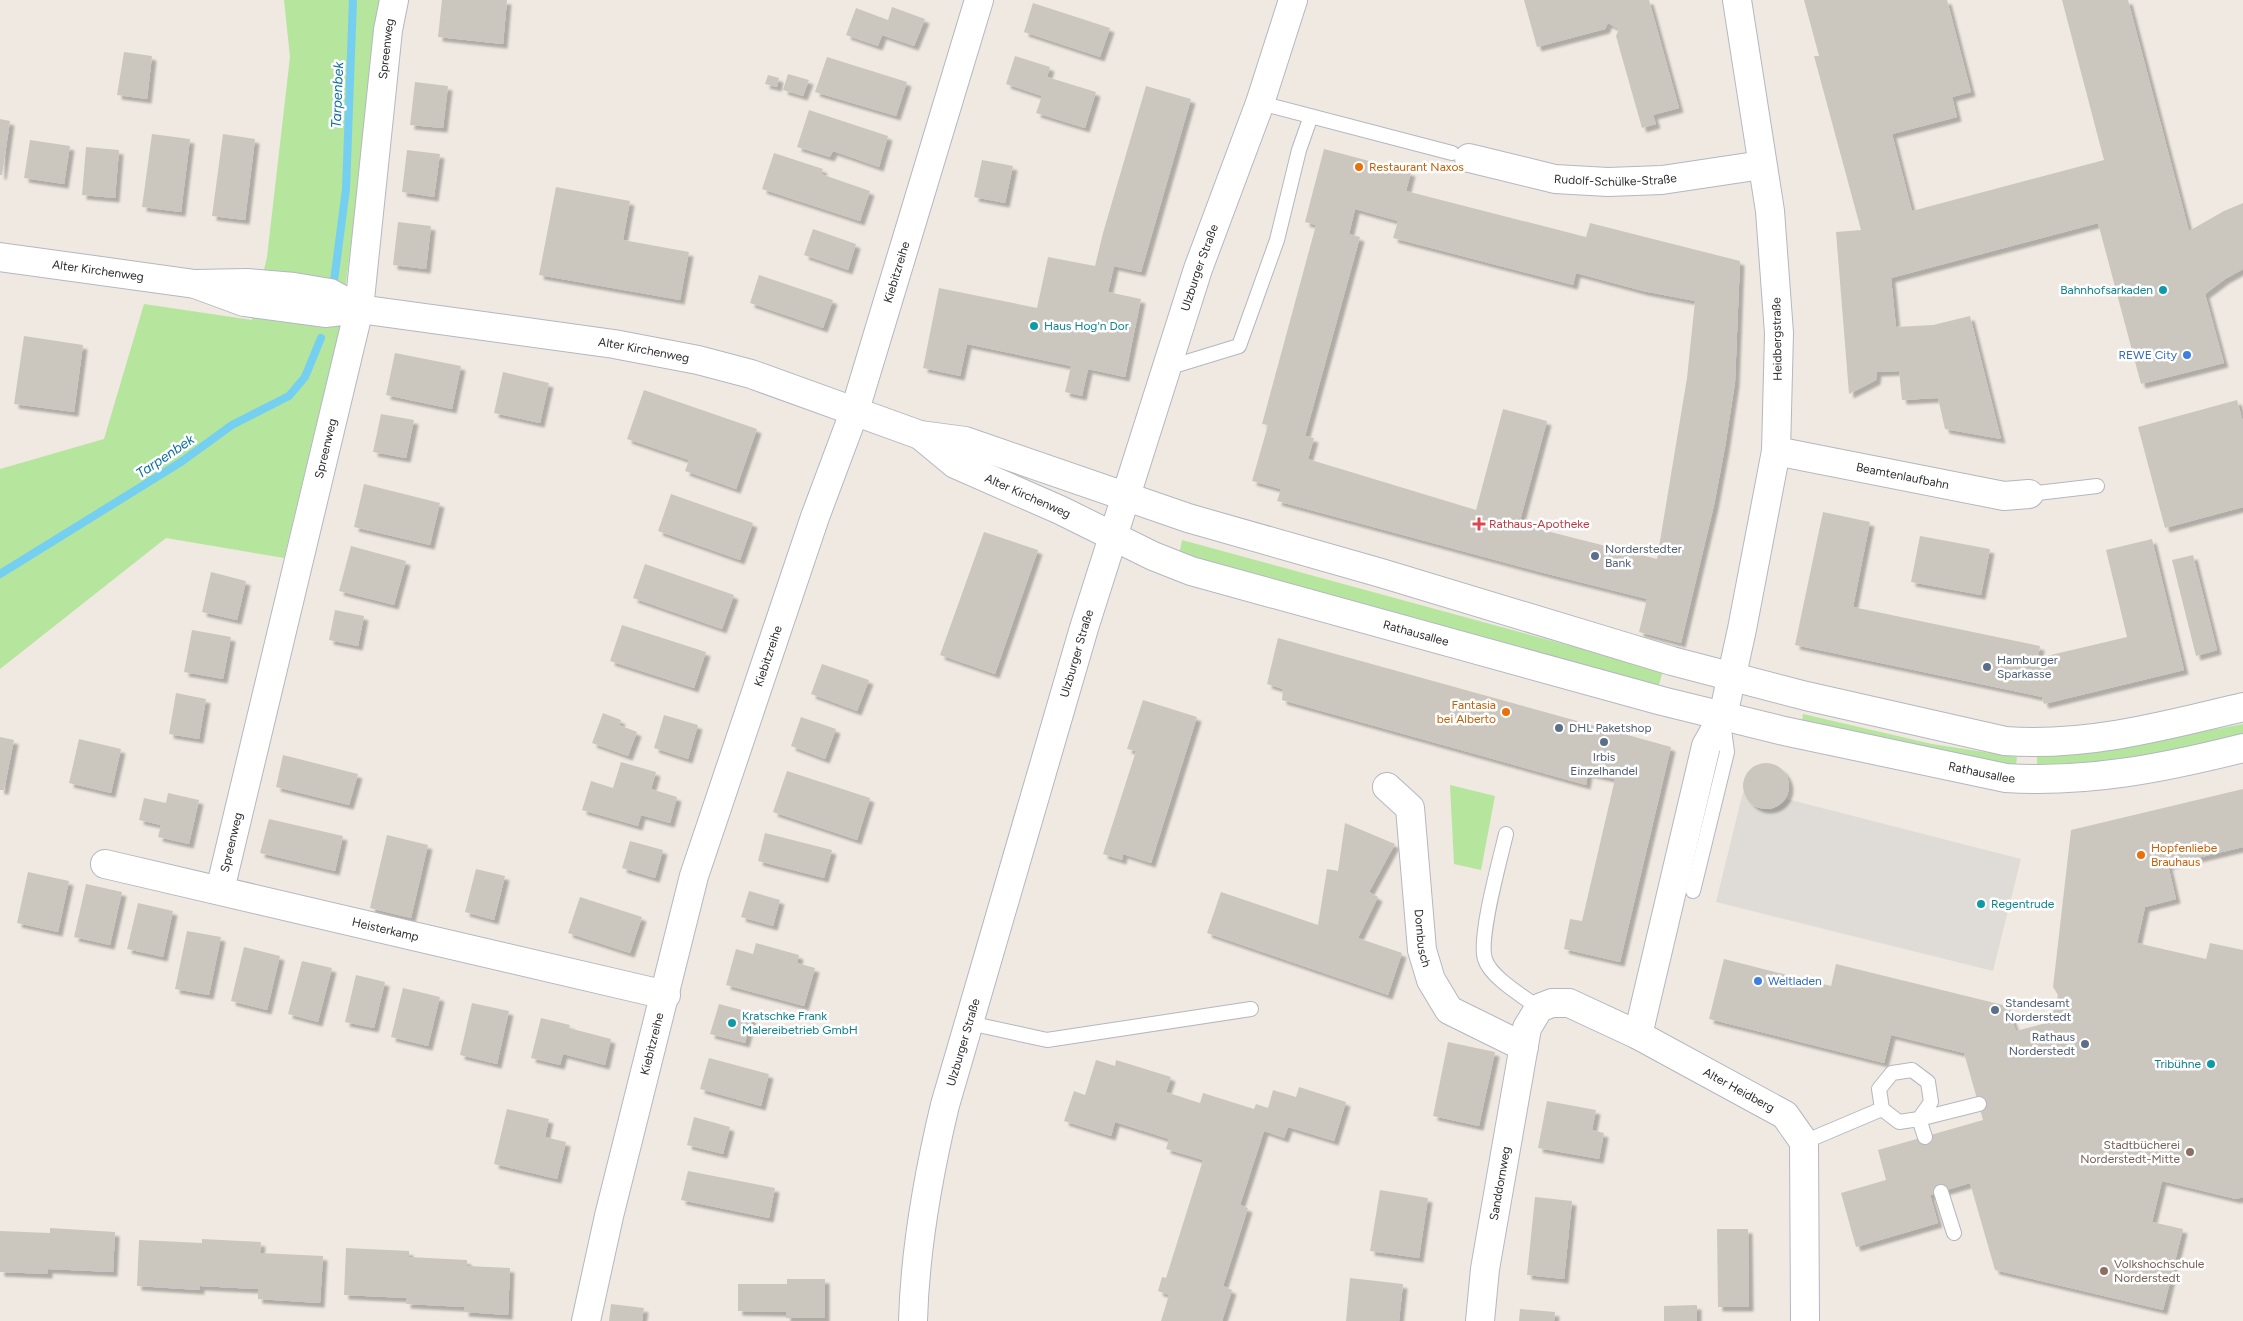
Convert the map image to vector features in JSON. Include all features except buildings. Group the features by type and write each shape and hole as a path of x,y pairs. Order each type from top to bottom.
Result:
{"street":[{"name":"Spreenweg","path":"220,890 359,308 388,30 394,0"},
{"name":"Kiebitzreihe","path":"586,1321 609,1216 666,995 694,876 816,518 855,410 979,0"},
{"name":"Ulzburger Straße","path":"912,1321 918,1251 931,1162 945,1105 1084,628 1198,269 1260,103 1293,0"},
{"name":"Heidbergstraße","path":"1732,677 1776,451 1779,333 1770,210 1737,0"},
{"name":"Rudolf-Schülke-Straße","path":"1460,155 1556,179 1608,182 1662,180 1762,165"},
{"name":"Alter Kirchenweg","path":"0,258 195,284 244,302 325,313 359,308 651,350 750,374 855,410 920,435 966,441 1126,496"},
{"name":"Alter Kirchenweg","path":"920,435 955,464 1060,510 1113,537"},
{"name":"Beamtenlaufbahn","path":"1776,451 2004,496 2029,494"},
{"path":"1126,496 1188,518 1390,576 1672,661 1806,696 2005,741 2028,743 2073,741 2151,729 2243,707"},
{"name":"Rathausallee","path":"1113,537 1191,571 1723,716 2006,778 2076,779 2122,774 2170,766 2243,748"},
{"path":"1638,1035 1706,746 1723,716 1732,677"},
{"name":"Dornbusch","path":"1387,787 1410,808 1422,950 1431,980 1449,1010 1524,1047"},
{"name":"Heisterkamp","path":"105,864 666,995"},
{"name":"Alter Heidberg","path":"1539,1008 1552,1003 1569,1003 1638,1035 1785,1115 1804,1142"},
{"path":"1524,1047 1527,1028 1539,1008"},
{"name":"Sanddornweg","path":"1480,1321 1486,1269 1524,1047"},
{"path":"1804,1142 1805,1321"}],"lane":[{"path":"1260,103 1460,155"},
{"path":"1167,368 1239,346 1277,240 1299,150 1311,116"},
{"path":"2029,494 2097,486"},
{"path":"1693,891 1726,752 1723,716"},
{"path":"1506,834 1484,936 1485,960 1497,977 1539,1008"},
{"path":"969,1023 1047,1040 1252,1009"},
{"path":"1919,1119 1931,1102 1928,1082 1912,1070 1892,1073 1879,1089 1882,1109 1899,1122 1919,1119 1979,1104"},
{"path":"1804,1142 1882,1109"},
{"path":"1919,1119 1925,1137"},
{"path":"1941,1192 1954,1233"}],"green space":[{"path":"284,0 383,0 340,328 284,558 166,538 0,669 0,469 104,439 144,304 252,320 267,257 290,57"},
{"path":"1182,540 1663,671 1658,688 1178,560"},
{"path":"1803,714 1932,744 2017,757 2015,773 1801,728"},
{"path":"2243,724 2243,736 2228,742 2037,774 2037,754 2093,752"},
{"path":"1450,785 1495,796 1481,870 1454,864"}],"shaded area":[{"path":"1743,792 1754,807 1772,810 1787,799 2021,859 1993,971 1716,902"}],"waterway":[{"name":"Tarpenbek","path":"334,281 346,189 353,0"},
{"name":"Tarpenbek","path":"0,574 181,462 232,425 289,396 305,377 321,338"}],"place":[{"name":"Restaurant Naxos","path":"1359,167"},
{"name":"Bahnhofsarkaden","path":"2163,290"},
{"name":"Haus Hog'n Dor","path":"1034,326"},
{"name":"REWE City","path":"2187,355"},
{"name":"Rathaus-Apotheke","path":"1479,524"},
{"name":"Norderstedter Bank","path":"1595,556"},
{"name":"Hamburger Sparkasse","path":"1987,667"},
{"name":"Fantasia bei Alberto","path":"1506,712"},
{"name":"DHL Paketshop","path":"1559,728"},
{"name":"Irbis Einzelhandel","path":"1604,742"},
{"name":"Hopfenliebe Brauhaus","path":"2141,855"},
{"name":"Regentrude","path":"1981,904"},
{"name":"Weltladen","path":"1758,981"},
{"name":"Standesamt Norderstedt","path":"1995,1010"},
{"name":"Kratschke Frank Malereibetrieb GmbH","path":"732,1023"},
{"name":"Rathaus Norderstedt","path":"2085,1044"},
{"name":"Tribühne","path":"2211,1064"},
{"name":"Stadtbücherei Norderstedt-Mitte","path":"2190,1152"},
{"name":"Volkshochschule Norderstedt","path":"2104,1271"}]}
